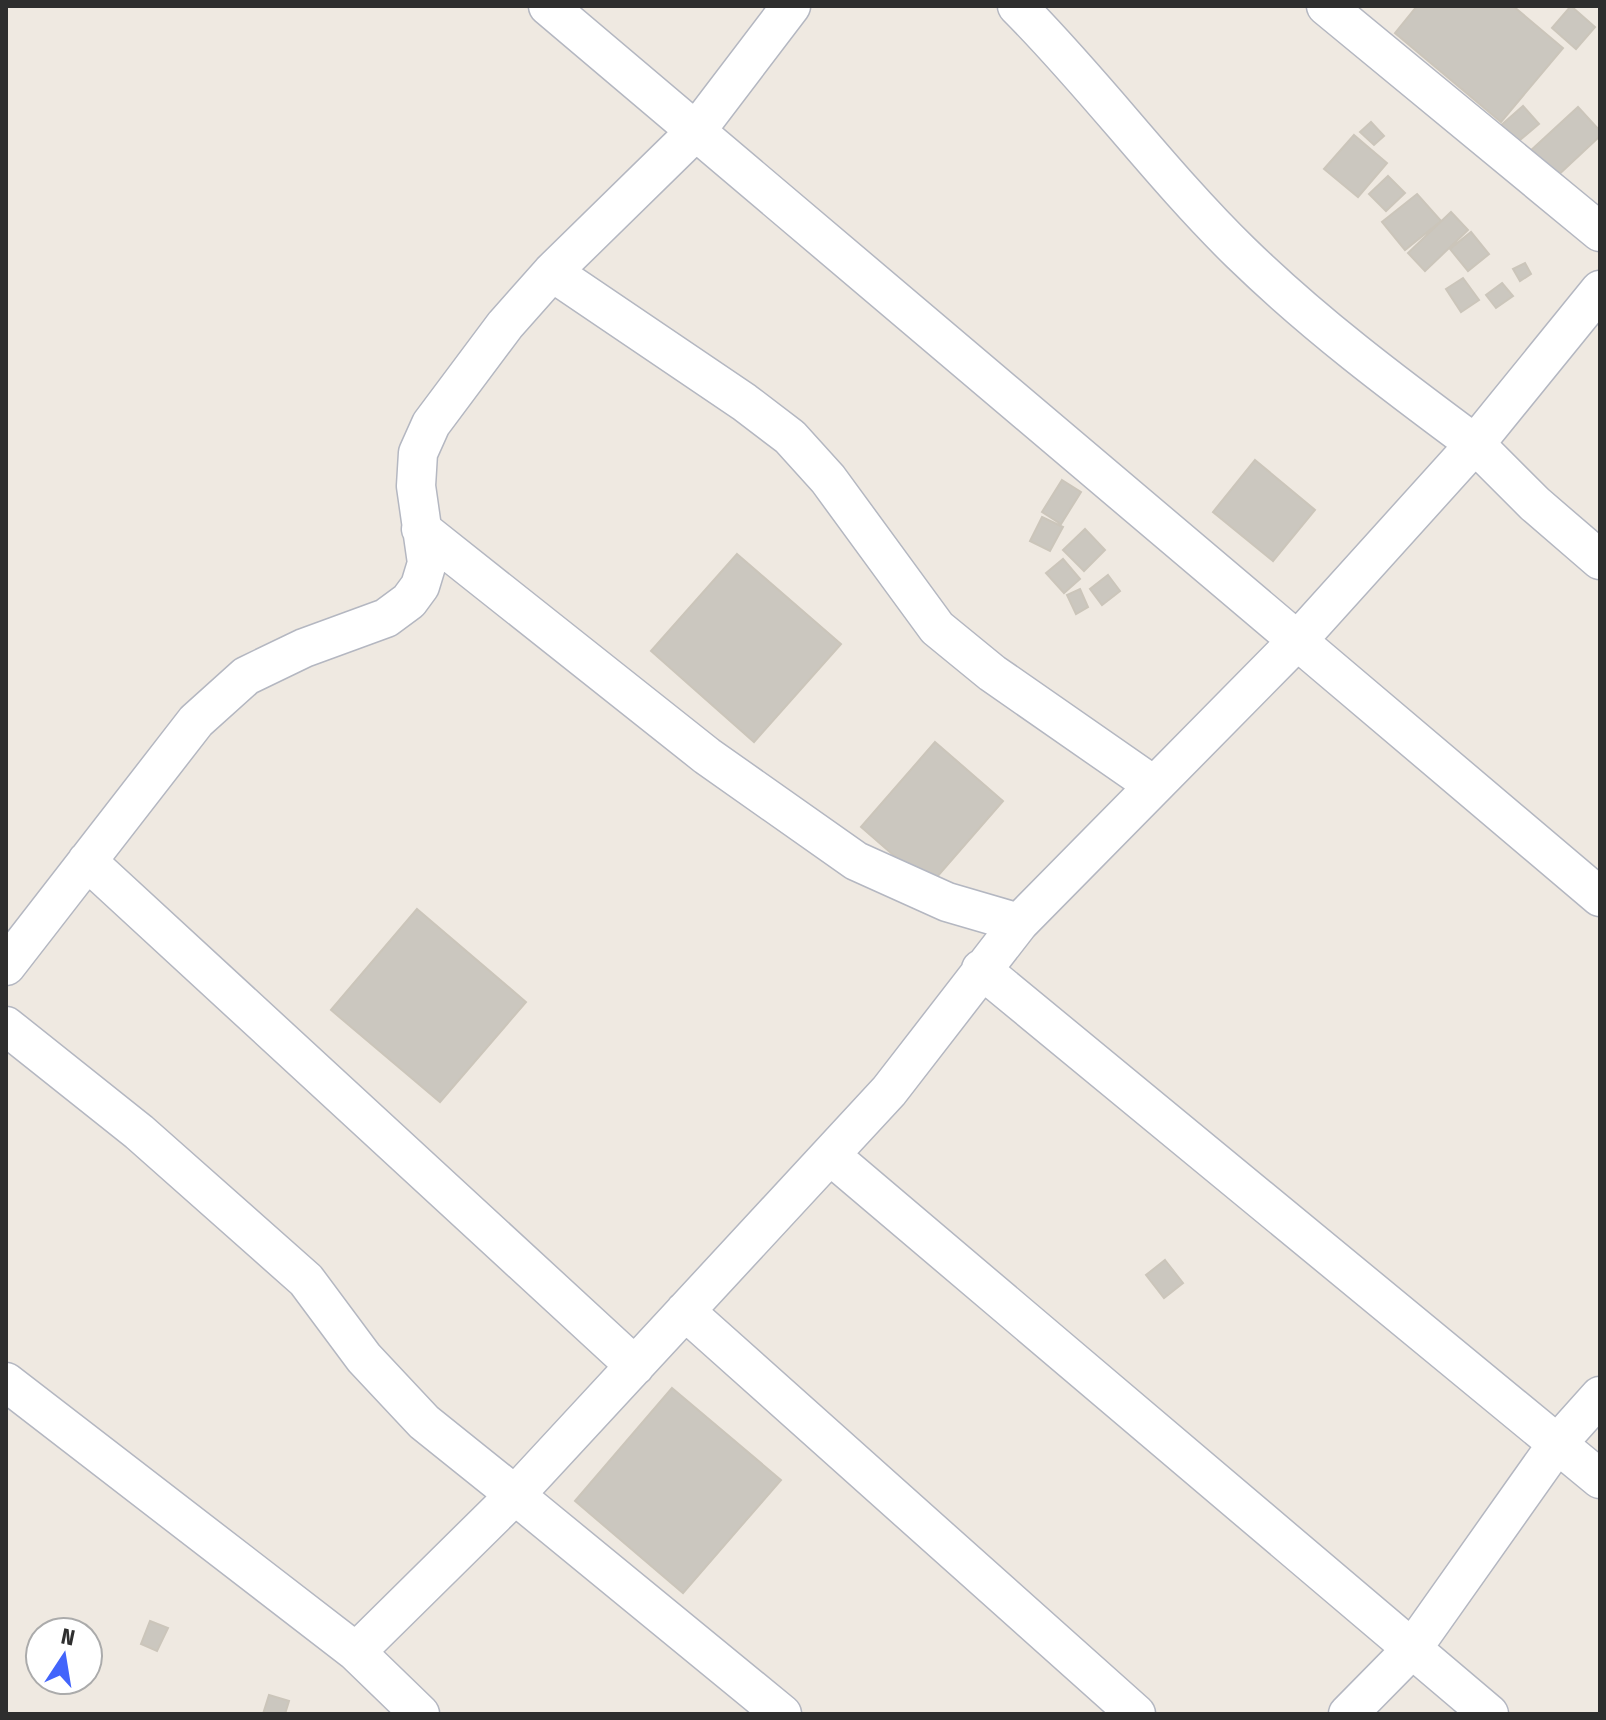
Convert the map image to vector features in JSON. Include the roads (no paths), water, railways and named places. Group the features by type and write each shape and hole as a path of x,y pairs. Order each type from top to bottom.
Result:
{"street":[{"path":"548,6 1600,897"},
{"path":"6,966 196,721 246,676 304,648 386,618 409,601 420,586 427,563 416,486 418,453 431,424 505,325 552,272 696,131 791,6"},
{"path":"1017,6 1142,150 1240,253 1343,347 1475,444 1535,504 1600,560"},
{"path":"1326,6 1600,232"},
{"path":"552,272 790,437 828,479 937,628 992,673 1153,785"},
{"path":"356,1652 515,1495 889,1091 1019,923 1298,640 1475,444 1600,290"},
{"path":"421,529 707,756 856,861 947,902 1019,923"},
{"path":"87,861 635,1366"},
{"path":"981,969 1600,1479"},
{"path":"6,1026 139,1132 306,1280 364,1358 424,1422 782,1714"},
{"path":"830,1155 1489,1714"},
{"path":"685,1311 1136,1714"},
{"path":"6,1382 356,1652 420,1714"},
{"path":"1348,1714 1412,1649 1557,1444 1600,1396"}]}
